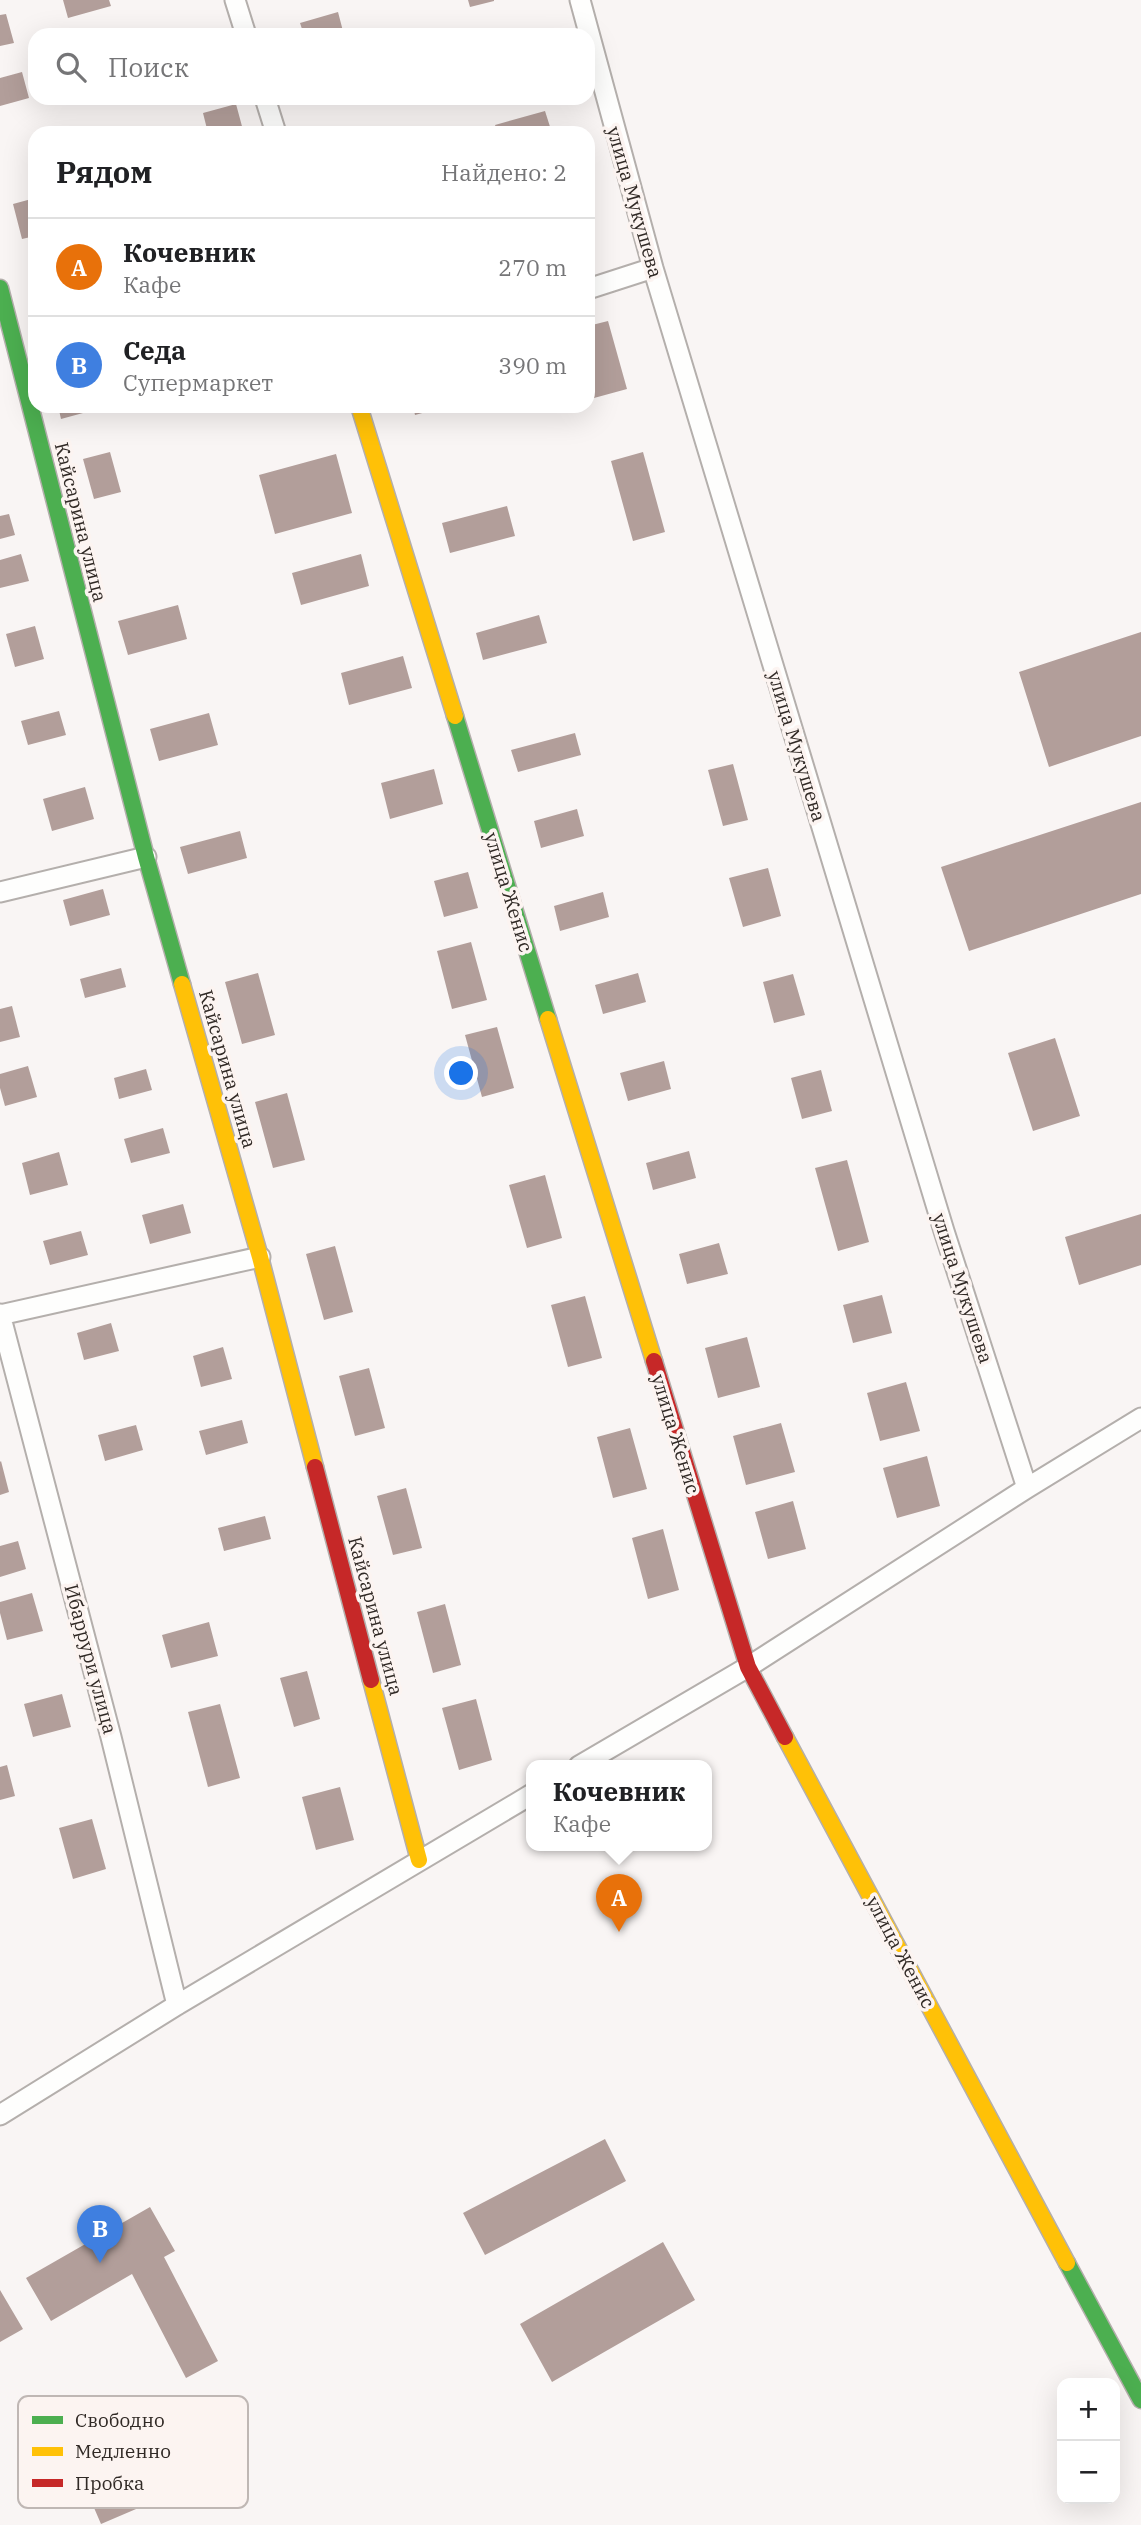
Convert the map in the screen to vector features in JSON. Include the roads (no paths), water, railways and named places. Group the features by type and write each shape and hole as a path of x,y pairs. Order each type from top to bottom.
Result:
{"street":[{"path":"235,0 244,28"},
{"name":"улица Мукушева","path":"580,0 588,28"},
{"name":"улица Мукушева","path":"595,55 653,268 940,1219 1027,1488"},
{"path":"267,105 274,126"},
{"path":"595,287 653,268"},
{"name":"Кайсарина улица","path":"0,290 28,375"},
{"name":"Кайсарина улица","path":"38,413 146,857 260,1257 419,1860"},
{"name":"улица Женис","path":"361,413 748,1667 1141,2400"},
{"path":"0,892 146,857"},
{"path":"0,1315 260,1257"},
{"name":"Ибаррури улица","path":"0,1315 111,1737 177,2005"},
{"path":"589,1760 748,1667 1141,1418"},
{"path":"0,2115 177,2005 526,1797"}],"place":[{"name":"Кочевник","path":"619,1932"},
{"name":"Седа","path":"100,2263"}]}
